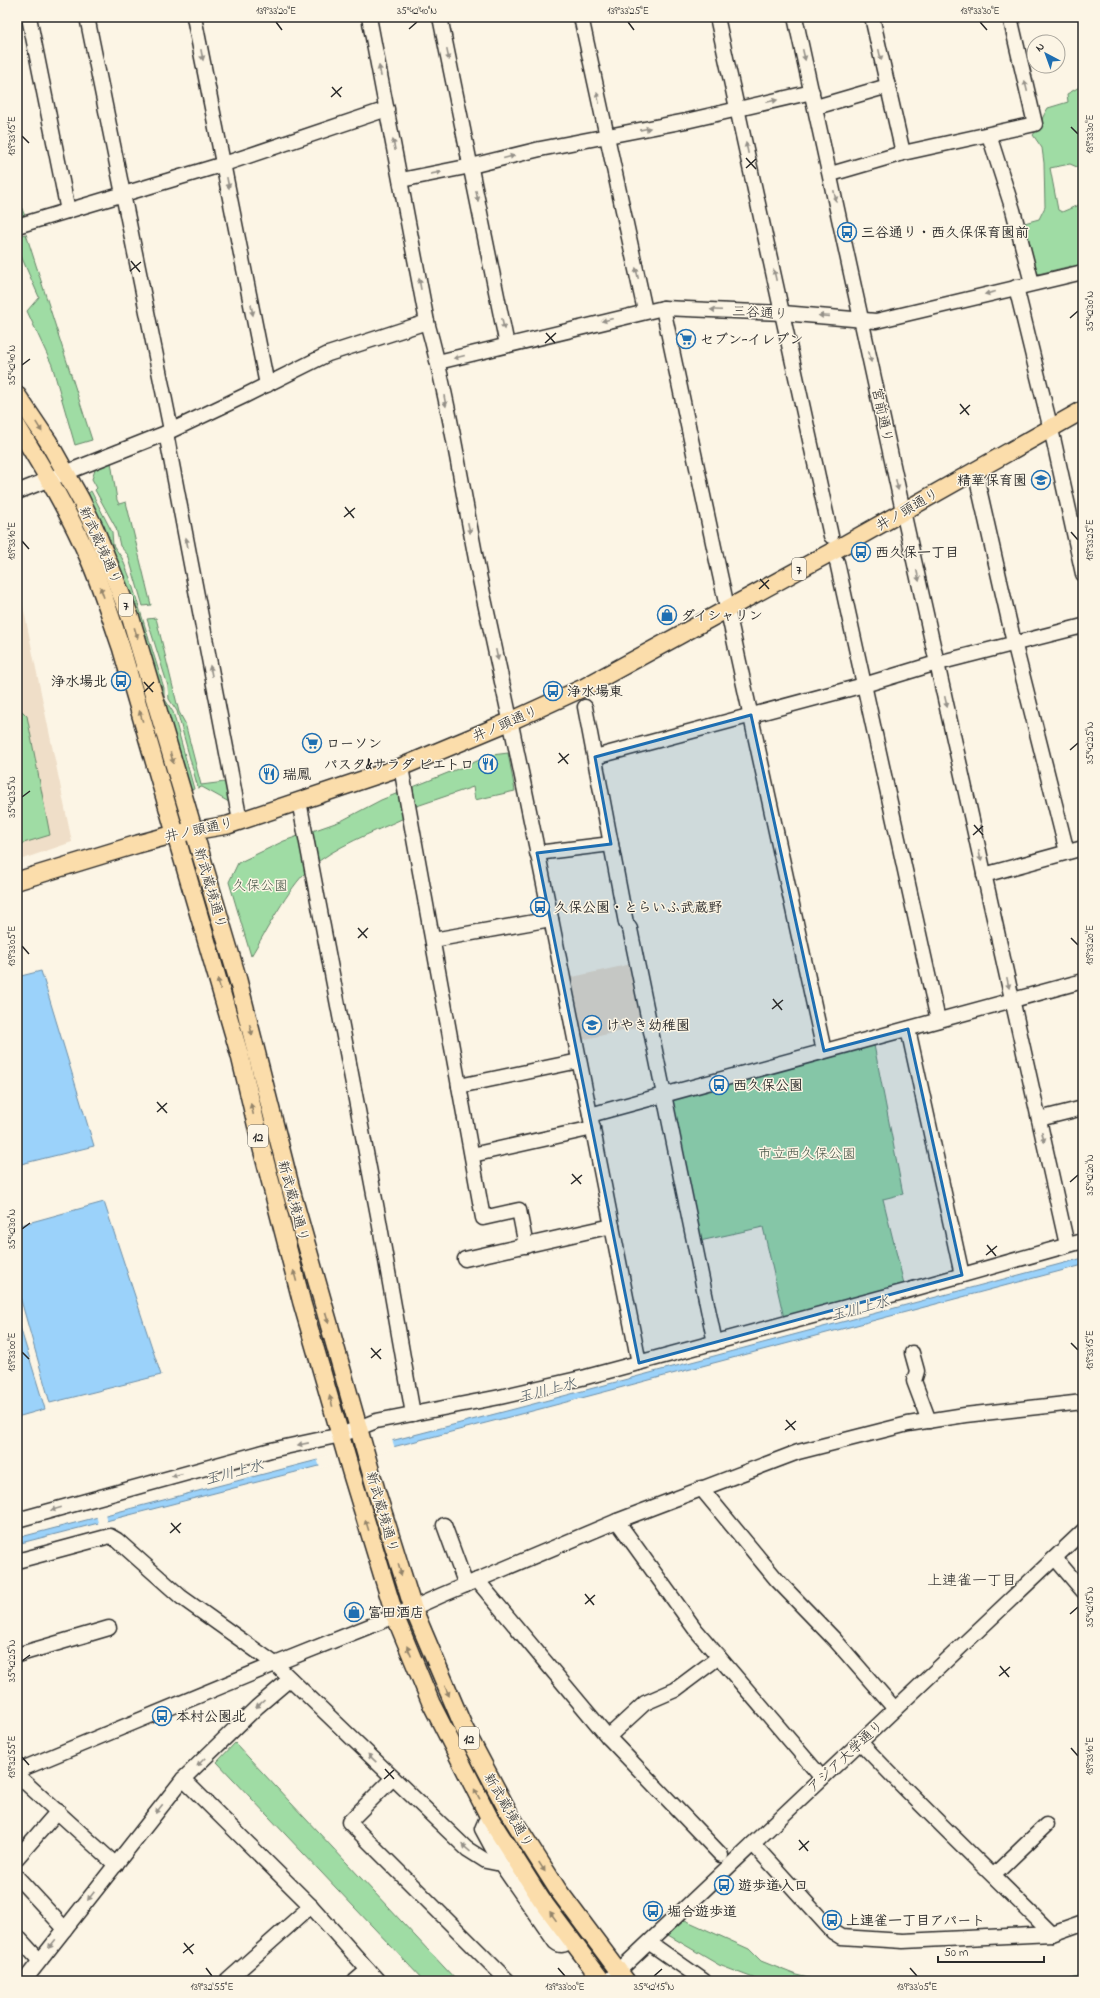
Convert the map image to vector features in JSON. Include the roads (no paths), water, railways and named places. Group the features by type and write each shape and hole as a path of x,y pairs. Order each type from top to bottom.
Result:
{"main road":[{"name":"新武蔵境通り","path":"17,395 34,418 66,472 96,529 131,618 238,980 293,1197 359,1430 413,1608 464,1728 506,1807 558,1890 618,1978"},
{"name":"井ノ頭通り","path":"17,881 174,834 219,827 240,821 401,767 511,722 583,688 1083,410"},
{"name":"新武蔵境通り","path":"17,426 50,480 77,533 101,588 121,647 174,834 240,1056 262,1149 302,1303 395,1616 431,1703 490,1819 524,1873 571,1941 602,1981"}],"street":[{"path":"29,17 68,211"},
{"path":"87,17 169,432 218,709 240,821"},
{"path":"194,17 267,385"},
{"path":"369,17 427,322 438,362 468,525 511,722 639,1362"},
{"path":"440,17 507,345"},
{"path":"581,17 645,311"},
{"path":"717,17 831,536"},
{"name":"宮前通り","path":"795,17 831,174 903,511 1067,1245"},
{"path":"872,17 903,153"},
{"path":"831,174 903,153 1035,124 1010,17"},
{"path":"816,107 888,86"},
{"path":"401,180 471,166 540,149 686,121 812,92"},
{"path":"17,226 123,196 224,164 387,109"},
{"path":"989,135 1013,210 1032,283"},
{"name":"三谷通り","path":"438,362 645,311 663,308 783,313 876,321 1083,272"},
{"path":"1016,287 1083,574"},
{"path":"663,308 716,564 751,715 824,1051"},
{"path":"17,492 169,432 328,354 427,322"},
{"path":"975,471 1014,644 1067,852"},
{"path":"837,562 938,1020"},
{"path":"595,757 1083,626"},
{"path":"584,707 595,757 626,923 630,929 665,1094 715,1343"},
{"path":"401,767 483,1218 519,1210 526,1246"},
{"path":"299,801 378,1215 413,1414"},
{"path":"537,853 611,844"},
{"path":"984,875 1083,848"},
{"path":"433,940 550,919"},
{"path":"472,1155 591,1122 665,1094 1083,981"},
{"path":"908,1029 962,1274"},
{"path":"459,1086 579,1061"},
{"path":"1038,1119 1083,1108"},
{"path":"465,1259 612,1226"},
{"path":"17,1520 271,1450 341,1436 359,1430 376,1421 500,1397 715,1343 1083,1240"},
{"path":"912,1353 917,1371 914,1381 929,1421"},
{"path":"17,1771 395,1616 471,1582 617,1522 701,1488 798,1452 854,1436 929,1421 979,1413 1083,1402"},
{"path":"701,1488 777,1580 835,1640 895,1709"},
{"path":"617,1522 695,1629 822,1778"},
{"path":"444,1525 471,1582 608,1737 721,1855"},
{"name":"アジア大学通り","path":"618,1978 650,1943 1083,1531"},
{"path":"17,1561 110,1536 181,1597 275,1664 467,1849 486,1861 501,1864"},
{"path":"1055,1558 1083,1591"},
{"path":"17,1655 109,1628"},
{"path":"608,1737 645,1703 675,1690 720,1657"},
{"path":"24,1981 39,1960 66,1928 183,1779 257,1707 290,1678"},
{"path":"860,1742 902,1786 994,1875 1052,1934"},
{"path":"17,1775 116,1865"},
{"path":"393,1778 349,1822 508,1981"},
{"path":"183,1779 311,1906 378,1981"},
{"path":"17,1858 58,1811"},
{"path":"490,1819 485,1822 482,1829 501,1864 555,1942 560,1945 564,1945 571,1941"},
{"path":"994,1875 1046,1825"},
{"path":"753,1844 833,1932 841,1937 902,1942 1052,1934 1083,1923"},
{"path":"17,1876 66,1928"},
{"path":"227,1981 311,1906"},
{"path":"17,1936 39,1960"},
{"path":"650,1943 704,1981"},
{"path":"355,1981 368,1970"}],"water":[{"path":"41,971 94,1146 17,1165 17,977"},
{"path":"104,1202 161,1375 50,1403 17,1286 17,1226"},
{"path":"1083,1258 1083,1265 540,1409 17,1544 17,1538 522,1407"},
{"path":"17,1317 45,1409 17,1417"}],"place":[{"name":"三谷通り・西久保保育園前","path":"847,232"},
{"name":"セブン-イレブン","path":"686,339"},
{"name":"精華保育園","path":"1041,480"},
{"name":"西久保一丁目","path":"861,552"},
{"name":"ダイシャリン","path":"667,615"},
{"name":"浄水場北","path":"121,681"},
{"name":"浄水場東","path":"553,691"},
{"name":"ローソン","path":"312,743"},
{"name":"パスタ&サラダ ピエトロ","path":"488,764"},
{"name":"瑞鳳","path":"269,774"},
{"name":"久保公園・とらいふ武蔵野","path":"540,907"},
{"name":"けやき幼稚園","path":"592,1025"},
{"name":"西久保公園","path":"719,1085"},
{"name":"富田酒店","path":"354,1612"},
{"name":"本村公園北","path":"162,1716"},
{"name":"遊歩道入口","path":"724,1885"},
{"name":"堀合遊歩道","path":"653,1911"},
{"name":"上連雀一丁目アパート","path":"832,1920"}],"district":[{"name":"上連雀一丁目","path":"972,1580"}],"park label":[{"name":"久保公園","path":"260,885"},
{"name":"市立西久保公園","path":"807,1153"}],"water label":[{"name":"玉川上水","path":"860,1308"},
{"name":"玉川上水","path":"547,1390"},
{"name":"玉川上水","path":"234,1472"}]}
